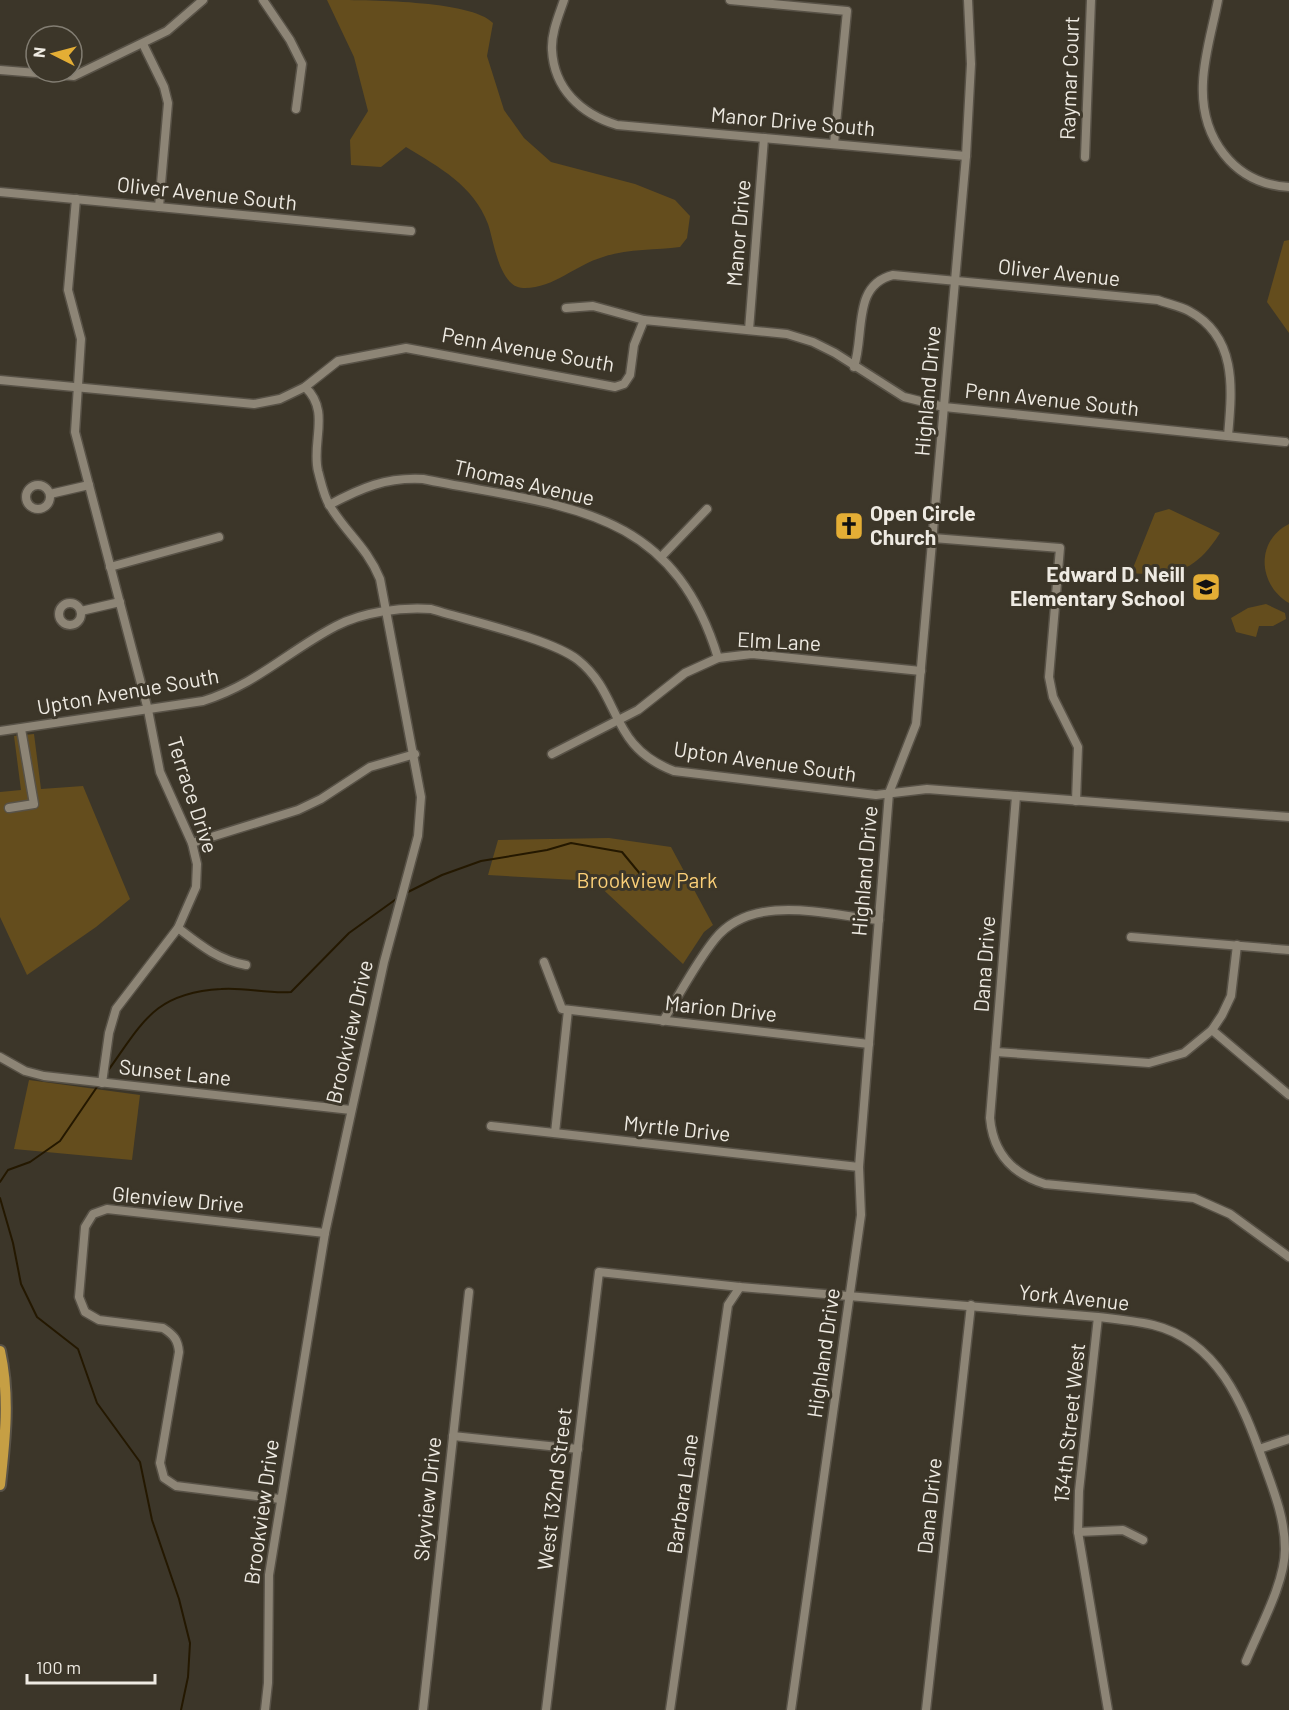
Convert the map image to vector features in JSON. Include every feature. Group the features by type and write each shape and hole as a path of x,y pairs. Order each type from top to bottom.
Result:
{"main road":[{"path":"0,1351 6,1377 7,1427 0,1485"}],"street":[{"path":"0,70 74,76 167,31 203,0"},
{"path":"263,0 290,40 302,64 296,109"},
{"name":"Manor Drive South","path":"564,0 555,28 552,49 559,81 577,106 596,118 617,125 966,156"},
{"path":"730,0 847,11 834,144"},
{"name":"Highland Drive","path":"791,1710 861,1215 859,1167 889,793 916,724 966,156 971,63 968,0"},
{"name":"Raymar Court","path":"1085,158 1091,0"},
{"path":"1218,0 1203,81 1203,108 1209,130 1220,150 1234,167 1251,179 1274,186 1289,187"},
{"path":"143,44 164,87 168,102 159,207"},
{"name":"Manor Drive","path":"749,330 764,138"},
{"name":"Oliver Avenue South","path":"0,192 411,231"},
{"name":"Terrace Drive","path":"76,199 68,290 81,339 75,432 148,710 160,772 192,843 197,864 196,887 178,928 116,1010 109,1033 102,1083"},
{"name":"Oliver Avenue","path":"854,367 860,349 864,300 871,285 880,278 893,275 1158,300 1190,311 1215,332 1228,359 1232,384 1228,436"},
{"path":"566,308 593,306 644,320"},
{"name":"Penn Avenue South","path":"0,380 254,404 280,399 304,387 339,361 406,348 615,387 624,384 630,375 634,345 644,320 787,334 813,342 904,397 944,407 1285,442"},
{"name":"Brookview Drive","path":"265,1710 268,1683 269,1575 325,1233 384,962 418,836 421,797 415,754 380,579 371,558 329,505 317,468 320,421 315,396 304,387"},
{"name":"Thomas Avenue","path":"329,505 378,482 400,478 423,479 591,514 627,531 662,556 682,579 698,604 718,658"},
{"path":"50,494 89,484"},
{"path":"662,556 707,509"},
{"path":"110,567 219,537"},
{"path":"933,538 1060,548 1049,677 1053,697 1078,747 1076,801"},
{"path":"81,611 120,602"},
{"name":"Upton Avenue South","path":"0,730 21,729 203,701 229,693 254,680 336,626 387,611 410,608 431,609 562,650 591,673 618,721 641,754 656,764 674,771 876,795 927,789 1289,817"},
{"name":"Elm Lane","path":"552,754 638,711 685,673 718,658 752,654 921,671"},
{"path":"9,808 34,804 21,729"},
{"path":"192,843 298,810 321,799 370,766 415,754"},
{"name":"Dana Drive","path":"1016,796 990,1118 992,1135 1004,1160 1025,1178 1046,1184 1194,1198 1230,1214 1289,1257"},
{"path":"663,1021 714,939 744,916 777,909 879,920"},
{"path":"178,928 208,952 229,962 246,965"},
{"path":"1131,937 1289,950"},
{"path":"996,1052 1149,1063 1184,1053 1212,1030 1231,996 1237,945"},
{"path":"544,962 562,1009 568,1010 555,1133"},
{"name":"Marion Drive","path":"568,1010 869,1044"},
{"path":"1212,1030 1289,1095"},
{"name":"Sunset Lane","path":"0,1057 25,1071 44,1076 351,1110"},
{"name":"Myrtle Drive","path":"491,1126 859,1167"},
{"name":"Glenview Drive","path":"280,1499 176,1486 164,1478 160,1463 179,1352 178,1342 163,1328 99,1320 85,1312 79,1297 85,1227 93,1214 107,1209 325,1233"},
{"name":"York Avenue","path":"599,1272 740,1287 1098,1317 1154,1325 1178,1336 1202,1351 1221,1369 1236,1390 1282,1518 1285,1550 1280,1577 1246,1661"},
{"name":"West 132nd Street","path":"546,1710 599,1272"},
{"name":"Barbara Lane","path":"670,1710 728,1305 740,1287"},
{"name":"Skyview Drive","path":"423,1710 469,1292"},
{"name":"Dana Drive","path":"926,1710 971,1305"},
{"name":"134th Street West","path":"1098,1317 1079,1491 1078,1532 1108,1710"},
{"path":"453,1436 578,1449"},
{"path":"1259,1449 1289,1439"},
{"name":"134th Street West","path":"1078,1532 1123,1530 1143,1540"}],"green space":[{"path":"327,0 416,3 481,15 493,23 487,56 504,110 524,138 551,162 635,184 675,200 690,216 687,238 680,247 612,254 544,285 523,288 515,286 503,272 482,211 465,188 443,170 406,147 381,167 351,165 350,140 368,111 354,57"},
{"path":"1289,240 1289,333 1267,302 1284,241"},
{"path":"1169,509 1220,533 1202,556 1183,569 1160,574 1131,573 1155,513"},
{"path":"1289,524 1289,603 1271,585 1266,575 1265,563 1270,541"},
{"path":"1266,604 1285,613 1286,619 1273,626 1259,626 1256,637 1236,632 1231,618 1248,608"},
{"path":"34,734 41,789 83,786 130,899 96,927 27,975 0,917 0,792 21,790 14,736"},
{"name":"Brookview Park","path":"609,838 671,847 713,925 704,932 683,964 594,881 488,875 498,840"},
{"path":"29,1080 140,1095 132,1160 14,1149"}],"waterway":[{"path":"406,893 442,875 481,861 547,850 571,843 622,852 641,875"},
{"path":"107,1072 141,1025 165,1004 198,992 221,989 291,992 349,933 399,897"},
{"path":"0,1182 8,1170 30,1162 60,1141 99,1084"},
{"path":"0,1198 13,1243 21,1284 37,1317 78,1349 97,1403 140,1462 152,1520 179,1599 190,1643 188,1677 181,1710"}],"place":[{"name":"Open Circle Church","path":"849,526"},
{"name":"Edward D. Neill Elementary School","path":"1206,587"}]}
